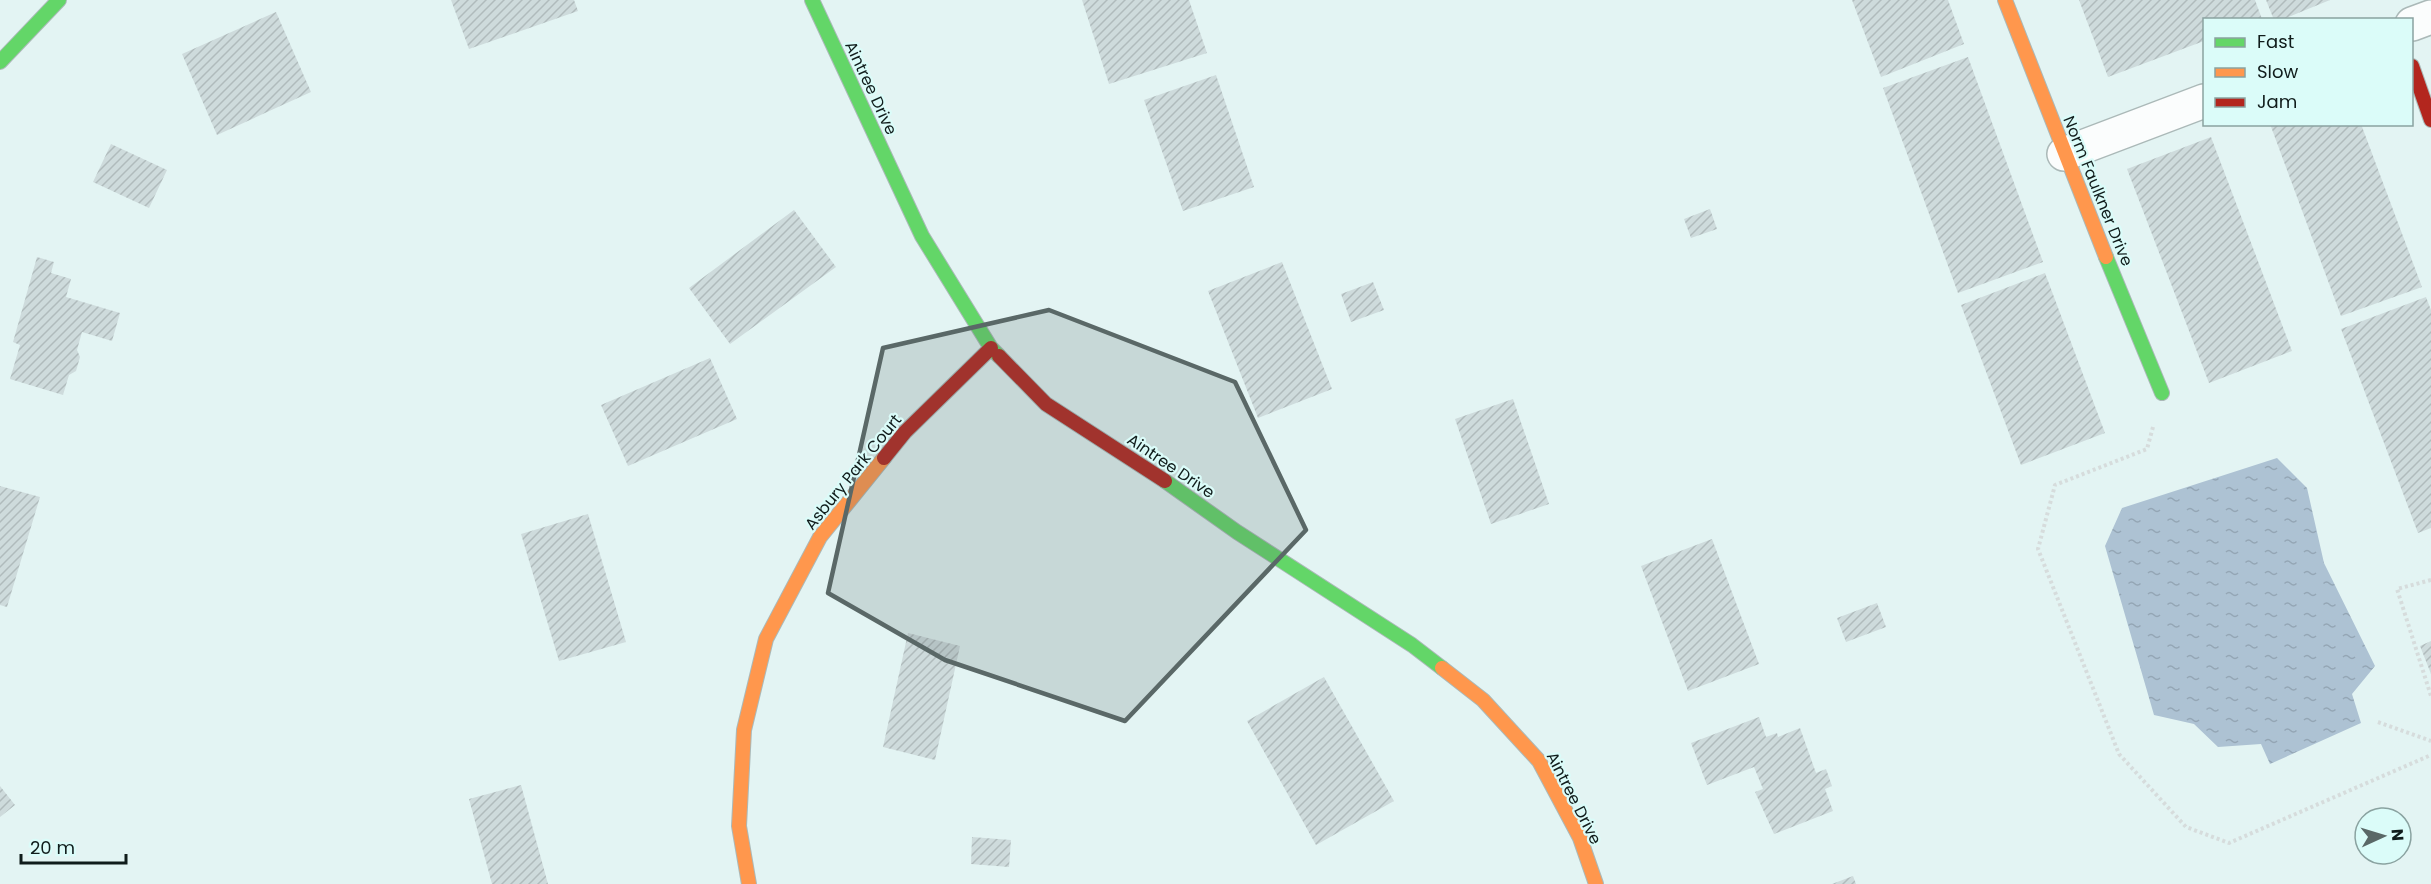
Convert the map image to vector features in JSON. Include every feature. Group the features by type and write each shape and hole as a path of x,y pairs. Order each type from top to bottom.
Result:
{"street":[{"path":"0,62 59,0"},
{"name":"Aintree Drive","path":"812,0 922,236 991,348 1046,404 1155,473 1238,532 1412,645 1483,700 1539,761 1580,838 1596,884"},
{"name":"Norm Faulkner Drive","path":"2005,0 2064,154 2162,393"},
{"path":"2413,24 2431,17"},
{"path":"2413,69 2431,120"},
{"path":"2064,154 2203,102"},
{"name":"Asbury Park Court","path":"749,884 739,826 744,730 766,639 820,537 905,432 991,348"}],"path":[{"path":"2162,393 2146,448 2055,485 2038,549 2119,754 2186,827 2229,843 2431,755"},
{"path":"2431,580 2397,589 2431,696"},
{"path":"2378,722 2431,741"}],"highlighted area":[{"path":"1049,310 1235,382 1306,530 1125,721 945,660 828,593 883,348"}],"water":[{"path":"2277,458 2307,488 2324,563 2375,666 2352,694 2361,723 2270,764 2261,744 2218,747 2194,724 2154,715 2105,546 2122,508"}],"building":[{"path":"451,0 574,0 578,11 469,49"},
{"path":"1082,0 1189,0 1207,53 1109,84"},
{"path":"1852,0 1948,0 1964,44 1881,77"},
{"path":"2079,0 2255,0 2262,18 2203,18 2203,41 2108,77"},
{"path":"2266,0 2330,0 2286,18 2273,18"},
{"path":"276,12 311,92 217,135 182,54"},
{"path":"1968,57 2043,262 1958,293 1883,88"},
{"path":"1216,75 1254,187 1183,211 1144,100"},
{"path":"2271,126 2362,126 2422,287 2341,316"},
{"path":"2211,137 2292,351 2209,383 2127,169"},
{"path":"111,144 167,170 149,208 93,182"},
{"path":"1710,209 1717,229 1691,238 1684,219"},
{"path":"794,210 836,267 730,344 689,288"},
{"path":"37,257 54,262 51,273 71,279 66,297 120,313 112,341 82,332 77,350 80,357 76,371 69,375 63,395 10,379 20,345 13,342"},
{"path":"1282,262 1332,389 1258,418 1208,291"},
{"path":"2045,273 2105,433 2021,465 1961,305"},
{"path":"1373,282 1384,310 1351,322 1341,294"},
{"path":"2426,297 2431,310 2431,528 2418,533 2341,329"},
{"path":"710,358 737,419 628,466 601,405"},
{"path":"1513,399 1549,504 1491,524 1455,419"},
{"path":"0,486 40,497 7,607 0,605"},
{"path":"588,514 626,642 559,661 521,534"},
{"path":"1712,539 1759,664 1688,691 1641,566"},
{"path":"1877,603 1886,627 1846,642 1837,618"},
{"path":"908,633 960,646 935,760 883,747"},
{"path":"2431,641 2431,674 2420,646"},
{"path":"1324,677 1394,801 1316,845 1247,721"},
{"path":"1759,717 1766,737 1777,733 1778,737 1800,728 1816,773 1826,769 1832,786 1825,789 1833,811 1774,834 1755,792 1763,789 1754,767 1707,785 1691,743"},
{"path":"521,785 548,884 492,884 469,799"},
{"path":"0,786 15,805 0,817"},
{"path":"972,837 1011,840 1009,867 971,864"},
{"path":"1853,876 1856,884 1832,884"}],"traffic: fast":[{"path":"0,62 59,0"},
{"path":"812,0 922,236 991,348 999,356"},
{"path":"2106,257 2162,393"},
{"path":"1165,481 1237,532 1412,645 1442,668"}],"traffic: slow":[{"path":"2005,0 2106,257"},
{"path":"749,884 739,826 744,730 766,639 820,537 884,458"},
{"path":"1442,668 1483,700 1539,761 1580,838 1596,884"}],"traffic: jam":[{"path":"2413,69 2431,120"},
{"path":"884,458 905,432 991,348"},
{"path":"999,356 1046,404 1165,481"}]}
